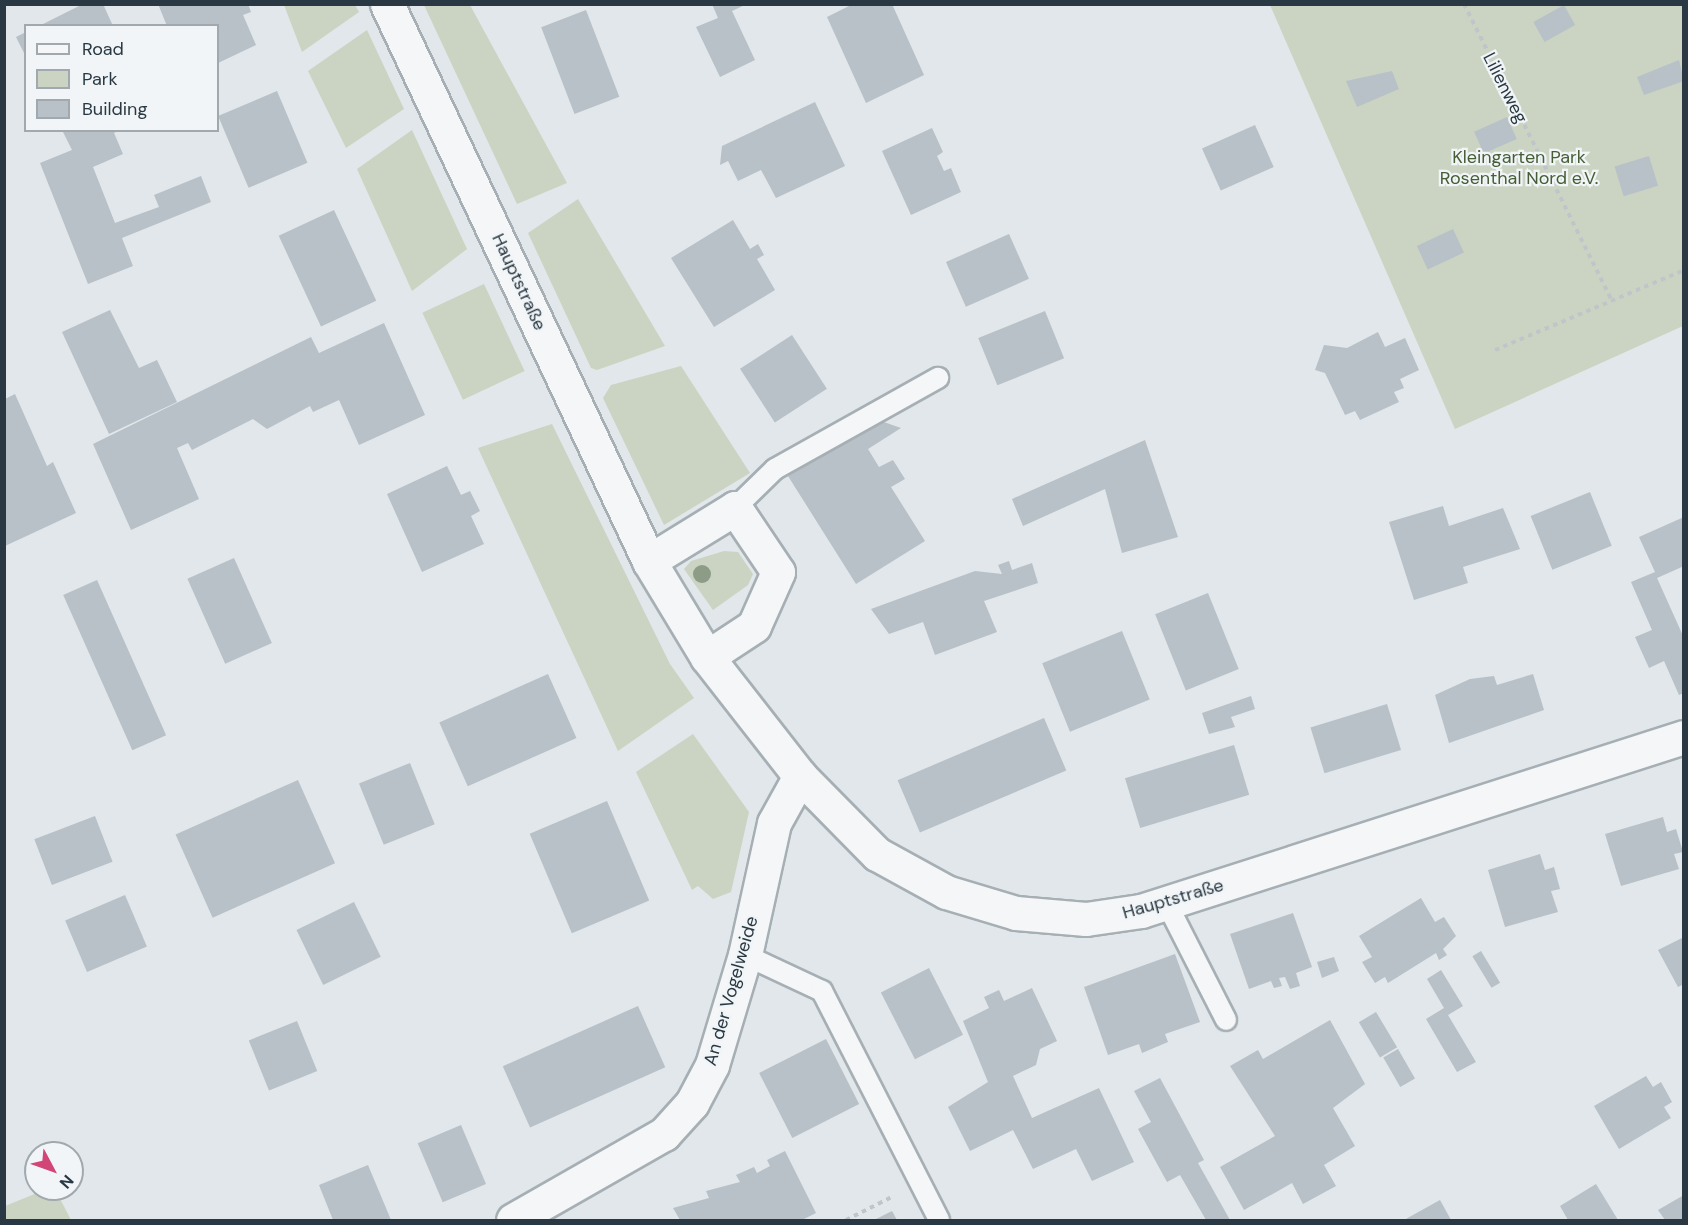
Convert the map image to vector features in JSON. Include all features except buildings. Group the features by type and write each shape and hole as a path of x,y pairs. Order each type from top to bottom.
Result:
{"street":[{"name":"Hauptstraße","path":"387,4 649,561 707,657 800,777 878,854 946,892 1016,913 1086,919 1167,904 1683,737"},
{"path":"649,561 735,508 778,572 754,626 707,657"},
{"name":"An der Vogelweide","path":"513,1221 664,1134 692,1103 712,1065 745,955 774,823 800,777"}],"lane":[{"path":"735,508 775,469 938,378"},
{"path":"1167,904 1226,1020"},
{"path":"745,955 822,991 939,1221"}],"path":[{"name":"Lilienweg","path":"1464,4 1612,301"},
{"path":"1496,350 1683,270"},
{"path":"846,1221 921,1182"}],"green space":[{"path":"284,5 355,5 359,12 302,52"},
{"path":"424,5 470,5 567,183 517,204"},
{"name":"Kleingarten Park Rosenthal Nord e.V.","path":"1270,5 1683,5 1683,326 1455,429"},
{"path":"367,30 404,109 346,148 308,71"},
{"path":"412,130 467,249 412,291 357,169"},
{"path":"578,199 665,346 597,370 591,368 528,233"},
{"path":"484,284 525,371 463,400 422,313"},
{"path":"681,366 750,473 664,525 603,398 611,385"},
{"path":"552,424 670,664 694,698 618,751 478,448"},
{"path":"724,551 738,552 753,574 748,585 713,610 684,569 691,561"},
{"path":"693,734 749,812 731,892 713,899 698,886 692,890 636,772"},
{"path":"24,1198 24,1201 61,1201 71,1220 5,1220 5,1206"}]}
